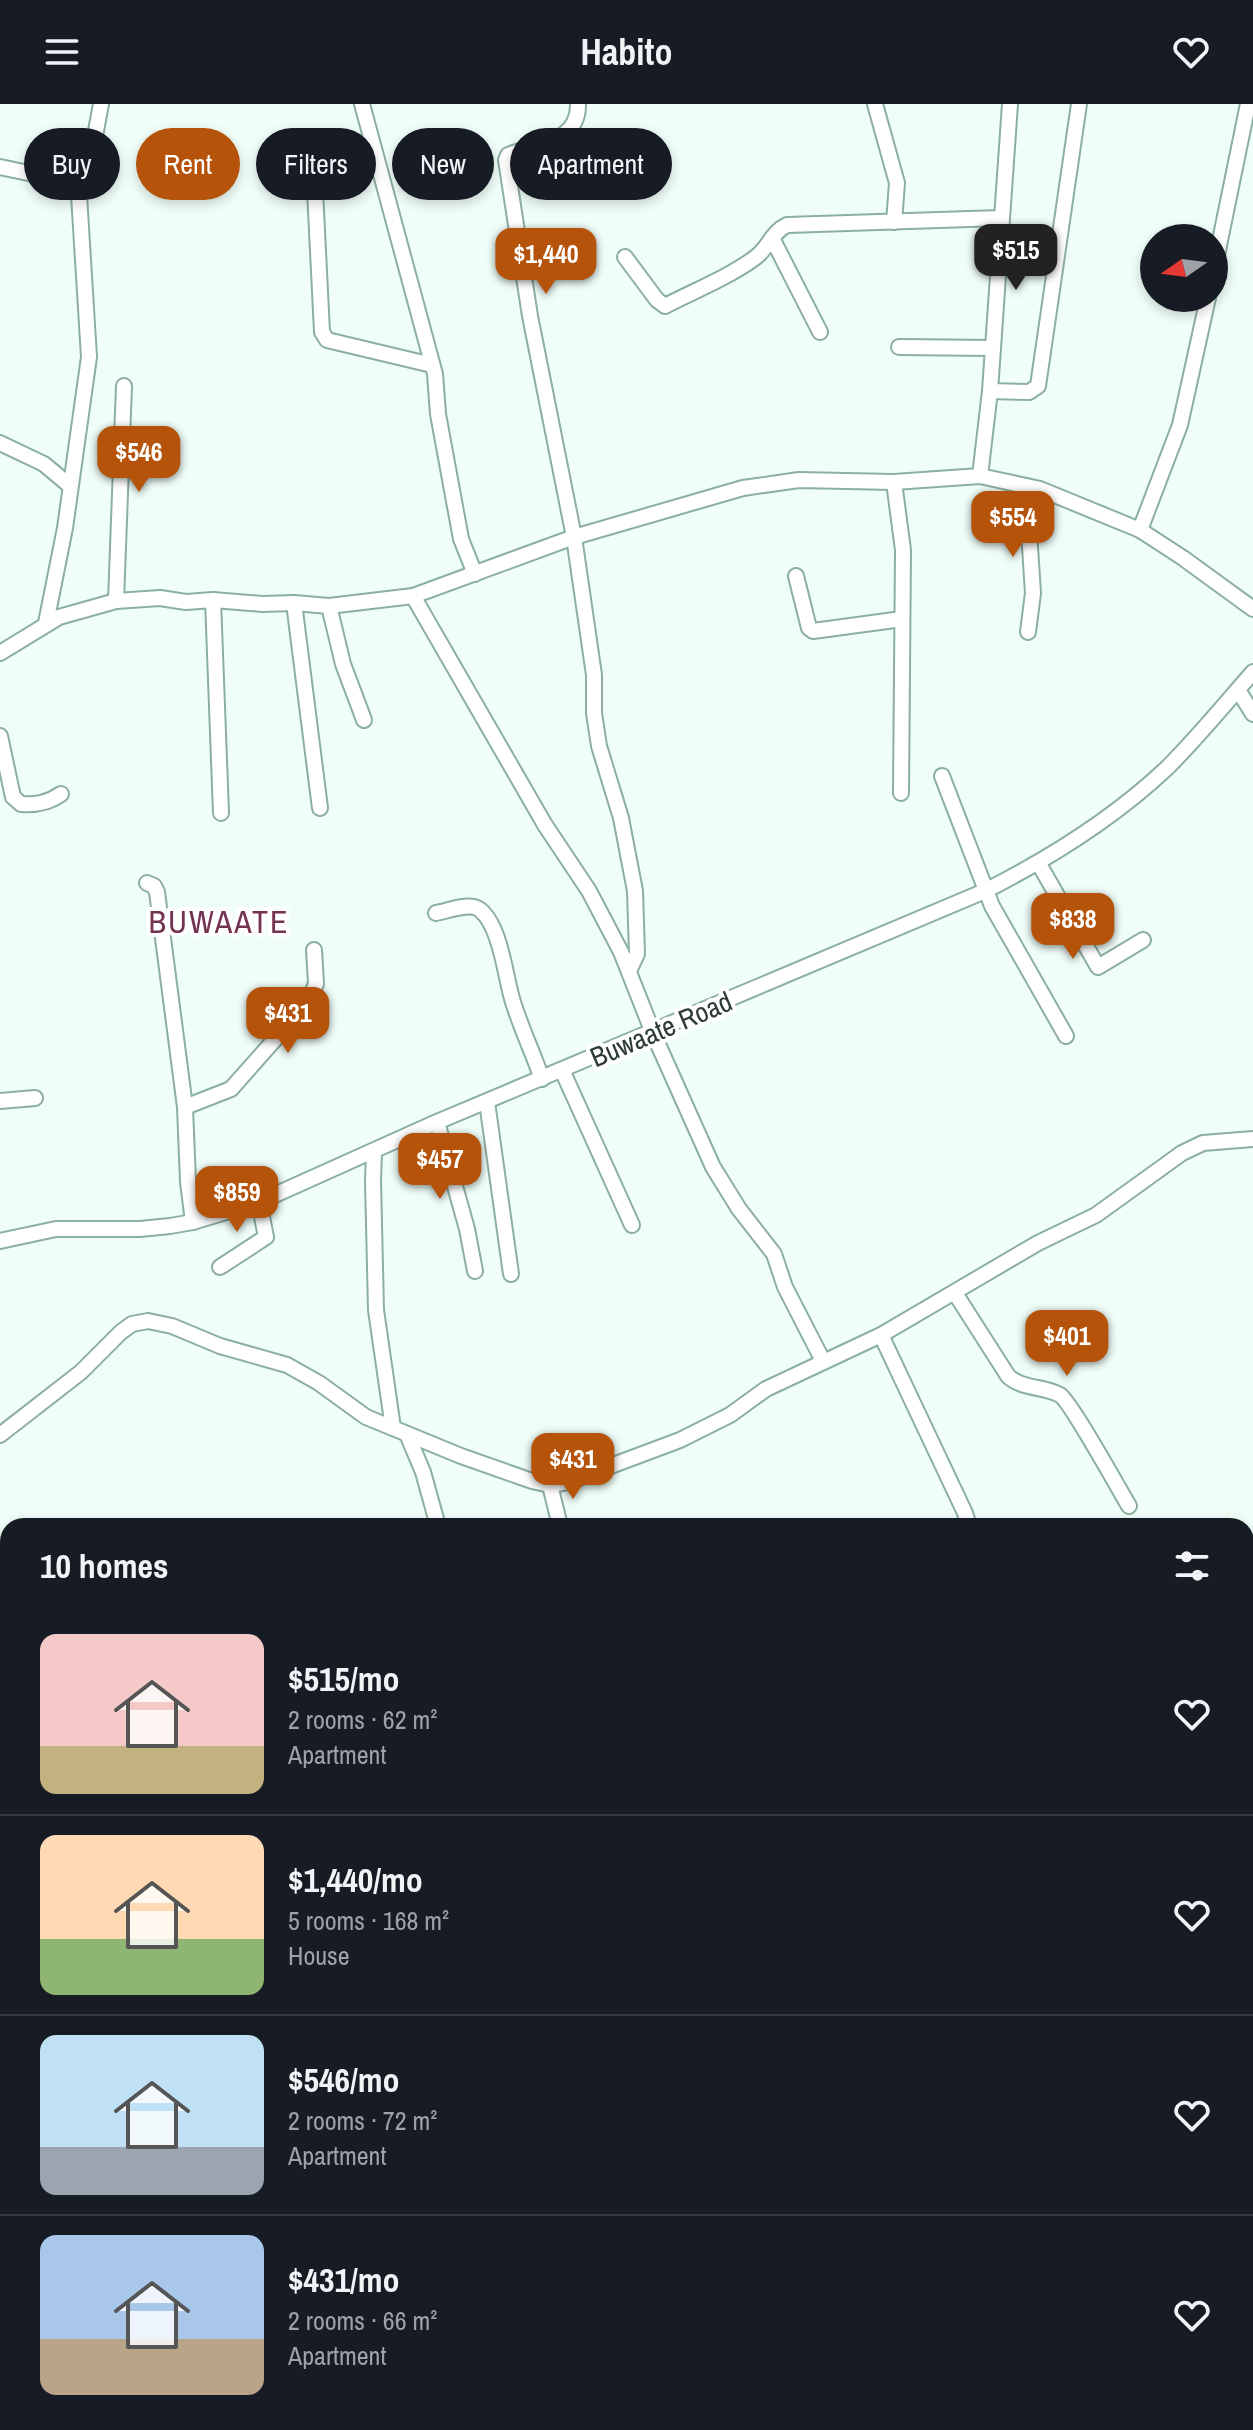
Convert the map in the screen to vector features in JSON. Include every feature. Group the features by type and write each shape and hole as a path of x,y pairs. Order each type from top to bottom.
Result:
{"street":[{"path":"96,128 101,104"},
{"path":"362,104 432,365 461,539 475,574"},
{"path":"578,104 579,119 572,129 559,138 508,155 506,160 530,316 574,537 594,675 594,713 599,746 621,818 635,891 637,954 629,971"},
{"path":"875,104 897,183 894,222"},
{"path":"980,476 990,391 1010,104"},
{"path":"990,391 1029,392 1038,386 1079,104"},
{"path":"1223,224 1248,104"},
{"path":"0,167 24,172"},
{"path":"46,623 65,528 89,357 80,200"},
{"path":"315,200 322,332 327,340 432,365"},
{"path":"625,257 657,300 665,306 756,257 776,231 787,225 1000,218"},
{"path":"772,238 820,332"},
{"path":"1140,530 1180,425 1205,312"},
{"path":"899,347 993,348"},
{"path":"116,601 124,386"},
{"path":"0,443 44,464 69,485"},
{"path":"0,653 46,623 116,601 160,598 186,602 213,600 329,606 413,596 574,537 761,485 799,480 894,482 980,476 1026,486 1076,502 1140,530 1253,609"},
{"path":"894,482 903,550 901,793"},
{"path":"1026,486 1033,593 1028,632"},
{"path":"796,576 809,628 813,631 902,619"},
{"path":"413,596 545,825 589,891 629,971 713,1167 739,1209 774,1254 785,1287 823,1361"},
{"path":"213,600 221,813"},
{"path":"294,603 320,808"},
{"path":"329,606 343,664 364,720"},
{"name":"Buwaate Road","path":"0,1241 56,1229 140,1229 193,1222 259,1202 437,1122 985,891 1039,864 1097,824 1157,776 1253,672"},
{"path":"1238,690 1253,714"},
{"path":"0,736 13,797 21,804 36,805 61,794"},
{"path":"942,776 985,891 1066,1036"},
{"path":"1039,864 1098,967 1143,940"},
{"path":"147,883 154,886 157,892 185,1107 193,1222"},
{"path":"436,913 472,905 488,919 500,949 513,1002 542,1079"},
{"path":"185,1107 231,1089 308,1002 316,984 314,950"},
{"path":"562,1070 632,1225"},
{"path":"0,1101 35,1098"},
{"path":"487,1102 511,1274"},
{"path":"437,1122 475,1271"},
{"path":"0,1435 81,1372 121,1332 132,1324 148,1321 172,1326 210,1343 287,1365 319,1383 366,1417 511,1475 550,1485 601,1471 680,1440 730,1415 766,1389 881,1335 1038,1243 1096,1215 1182,1153 1203,1143 1253,1139"},
{"path":"374,1151 376,1310 400,1431 423,1472 436,1518"},
{"path":"220,1267 266,1237 259,1202"},
{"path":"955,1293 1012,1381 1040,1388 1066,1400 1129,1506"},
{"path":"881,1335 967,1518"},
{"path":"550,1485 558,1518"}],"district":[{"name":"BUWAATE","path":"219,921"}]}
